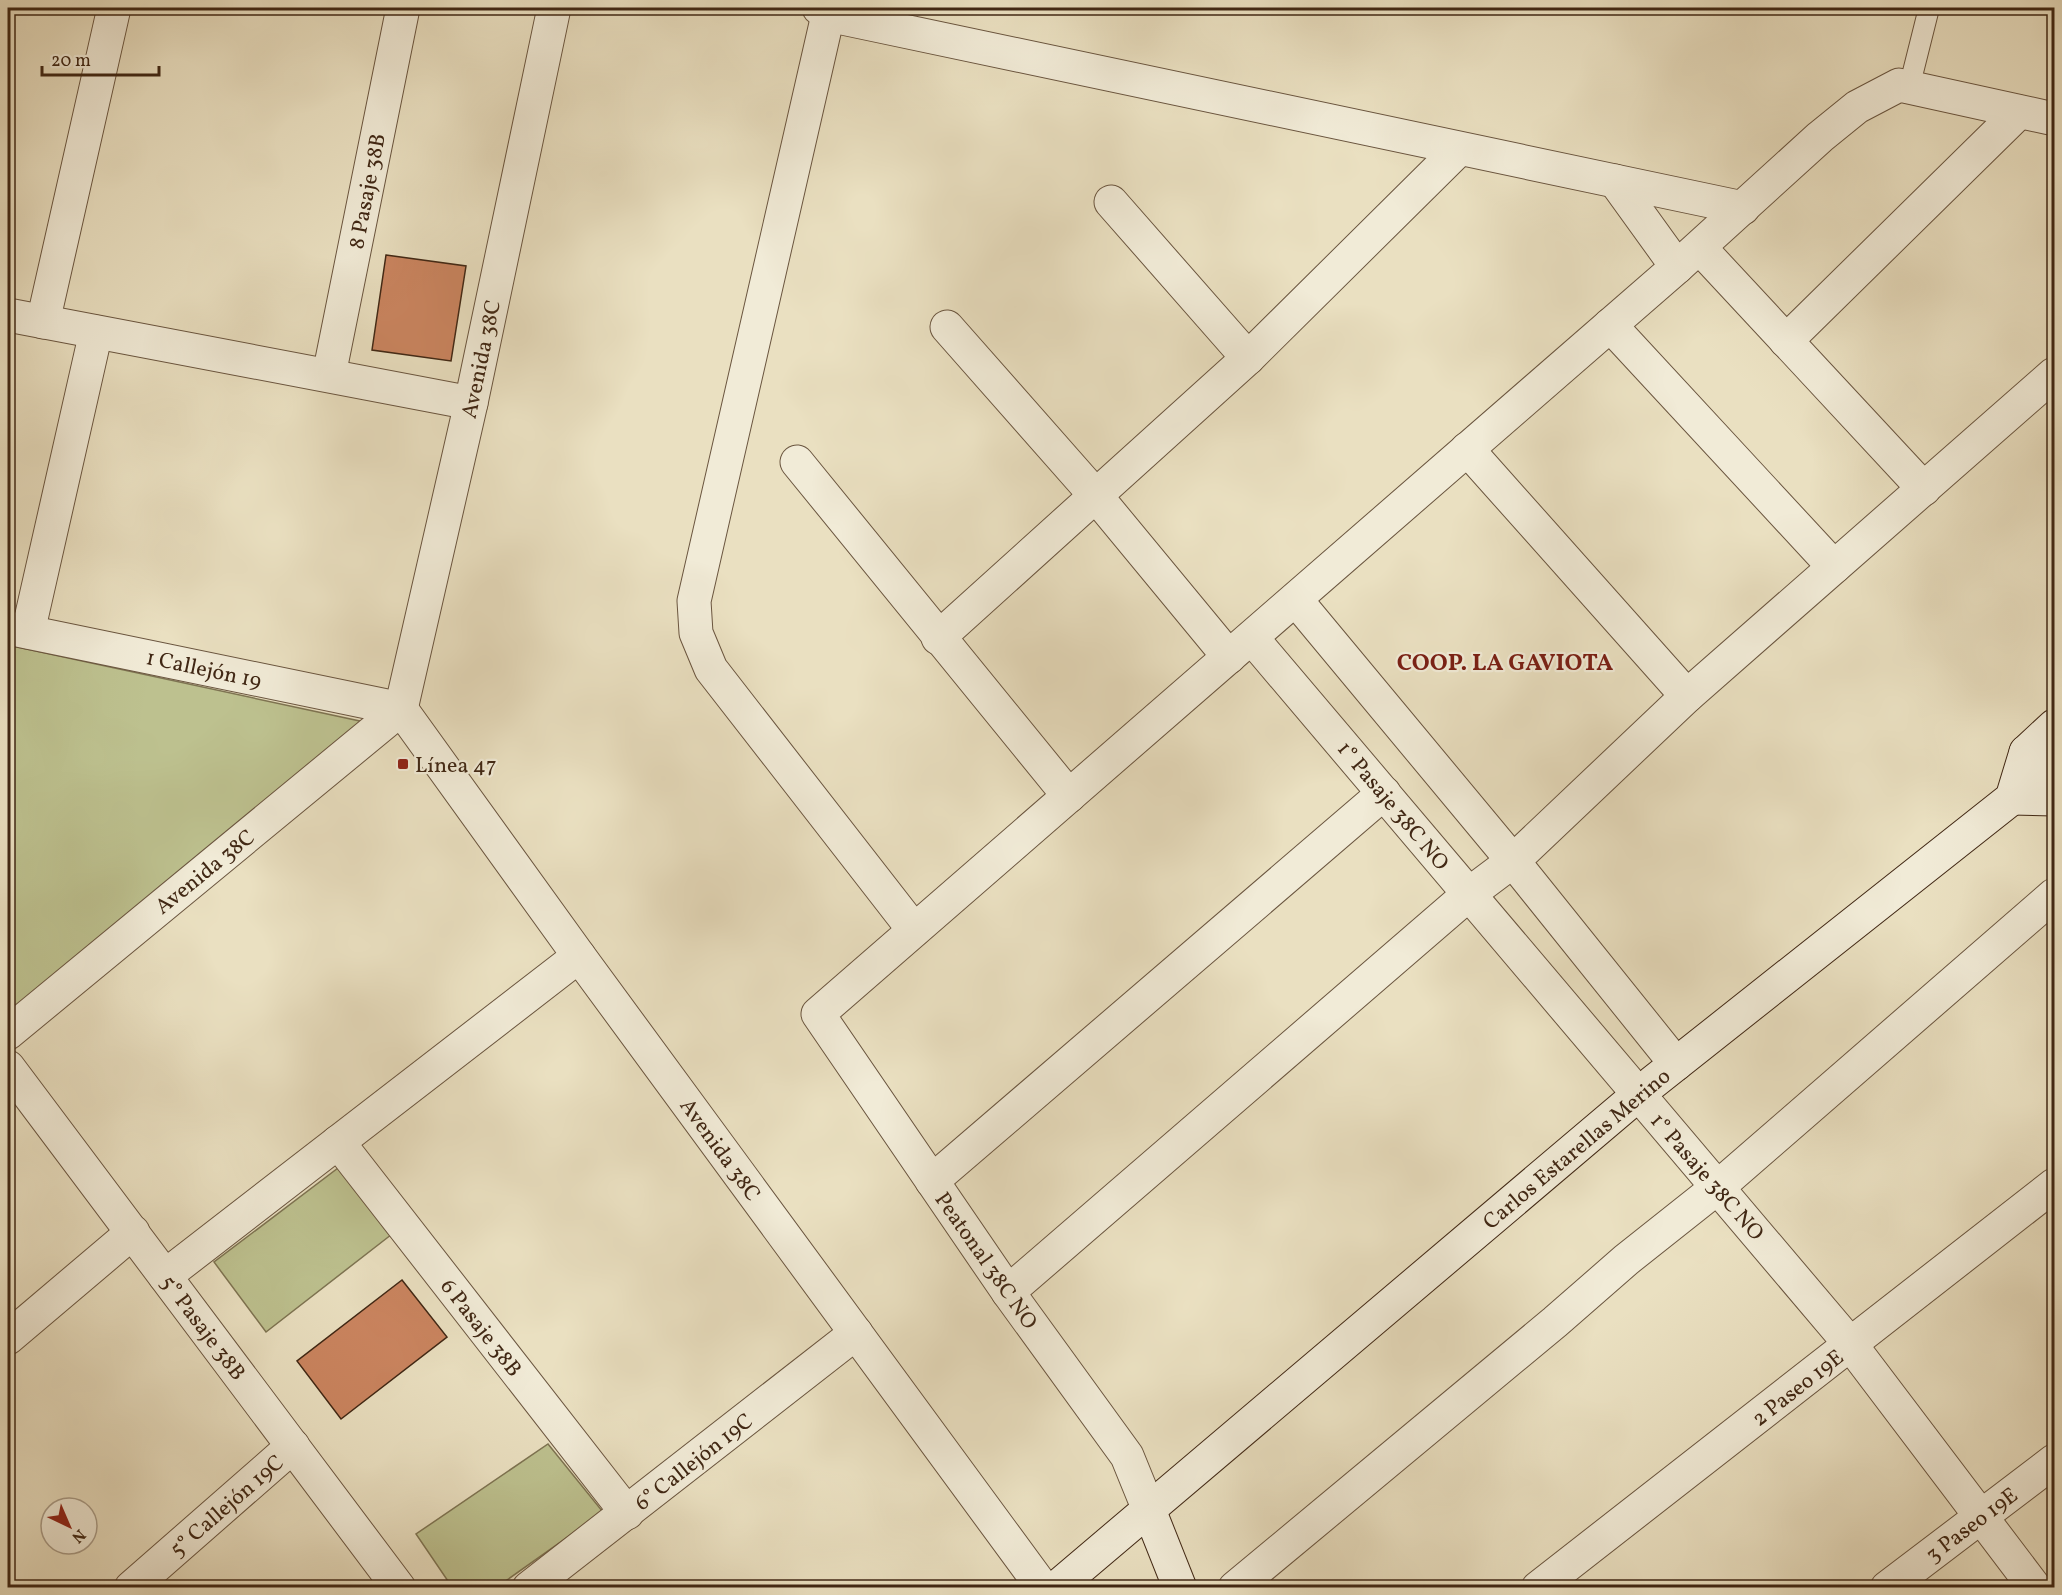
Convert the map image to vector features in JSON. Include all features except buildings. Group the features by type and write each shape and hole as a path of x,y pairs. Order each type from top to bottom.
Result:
{"street":[{"path":"43,322 114,8"},
{"name":"8 Pasaje 38B","path":"328,375 403,8"},
{"name":"Avenida 38C","path":"8,1033 401,709 471,403 554,8"},
{"path":"1743,208 1459,150 824,11 694,601 696,633 711,669 914,930 1296,600 1688,257 1743,208 1820,137 1857,107 1899,86 2055,119"},
{"path":"1786,341 2019,112"},
{"path":"938,638 1248,358 1459,150"},
{"path":"1616,181 1688,257 1786,341 1924,489"},
{"path":"1111,202 1248,358"},
{"path":"8,315 471,403"},
{"path":"1610,325 1834,567"},
{"name":"1° Pasaje 38C NO","path":"947,327 1096,496 1384,793 1637,1095 1718,1186 1851,1345 2035,1587"},
{"path":"18,630 96,332"},
{"path":"1008,1292 1469,894 1513,861 1687,696 2055,374"},
{"path":"1467,449 1687,696"},
{"path":"797,462 938,638 1069,796"},
{"path":"1296,600 1513,861 1676,1064"},
{"name":"1 Callejón 19","path":"18,630 401,709"},
{"name":"Avenida 38C","path":"401,709 579,956 1043,1587"},
{"path":"2055,726 2026,752 2012,798 2055,799"},
{"path":"2026,752 2055,787"},
{"path":"932,1181 1384,793"},
{"name":"Carlos Estarellas Merino","path":"1056,1587 1637,1095 2012,798"},
{"path":"1235,1587 1555,1322 1626,1260 1718,1186 2055,895"},
{"name":"Peatonal 38C NO","path":"914,930 818,1014 1008,1292 1127,1456 1149,1510"},
{"path":"165,1276 579,956"},
{"name":"5° Pasaje 38B","path":"8,1067 399,1587"},
{"name":"6 Pasaje 38B","path":"338,1142 627,1513"},
{"name":"2 Paseo 19E","path":"1538,1587 2055,1185"},
{"path":"8,1338 133,1232"},
{"name":"6° Callejón 19C","path":"530,1587 856,1333"},
{"name":"5° Callejón 19C","path":"131,1587 293,1446"},
{"name":"3 Paseo 19E","path":"1887,1587 2055,1461"},
{"path":"1149,1510 1180,1587"}],"lane":[{"path":"1910,88 1929,8"}],"green space":[{"path":"8,645 369,723 8,1017"},
{"path":"342,1165 396,1231 266,1332 214,1262"},
{"path":"548,1444 603,1512 497,1587 452,1587 416,1534"}],"place":[{"name":"Línea 47","path":"403,764"}],"district":[{"name":"COOP. LA GAVIOTA","path":"1505,662"}]}
